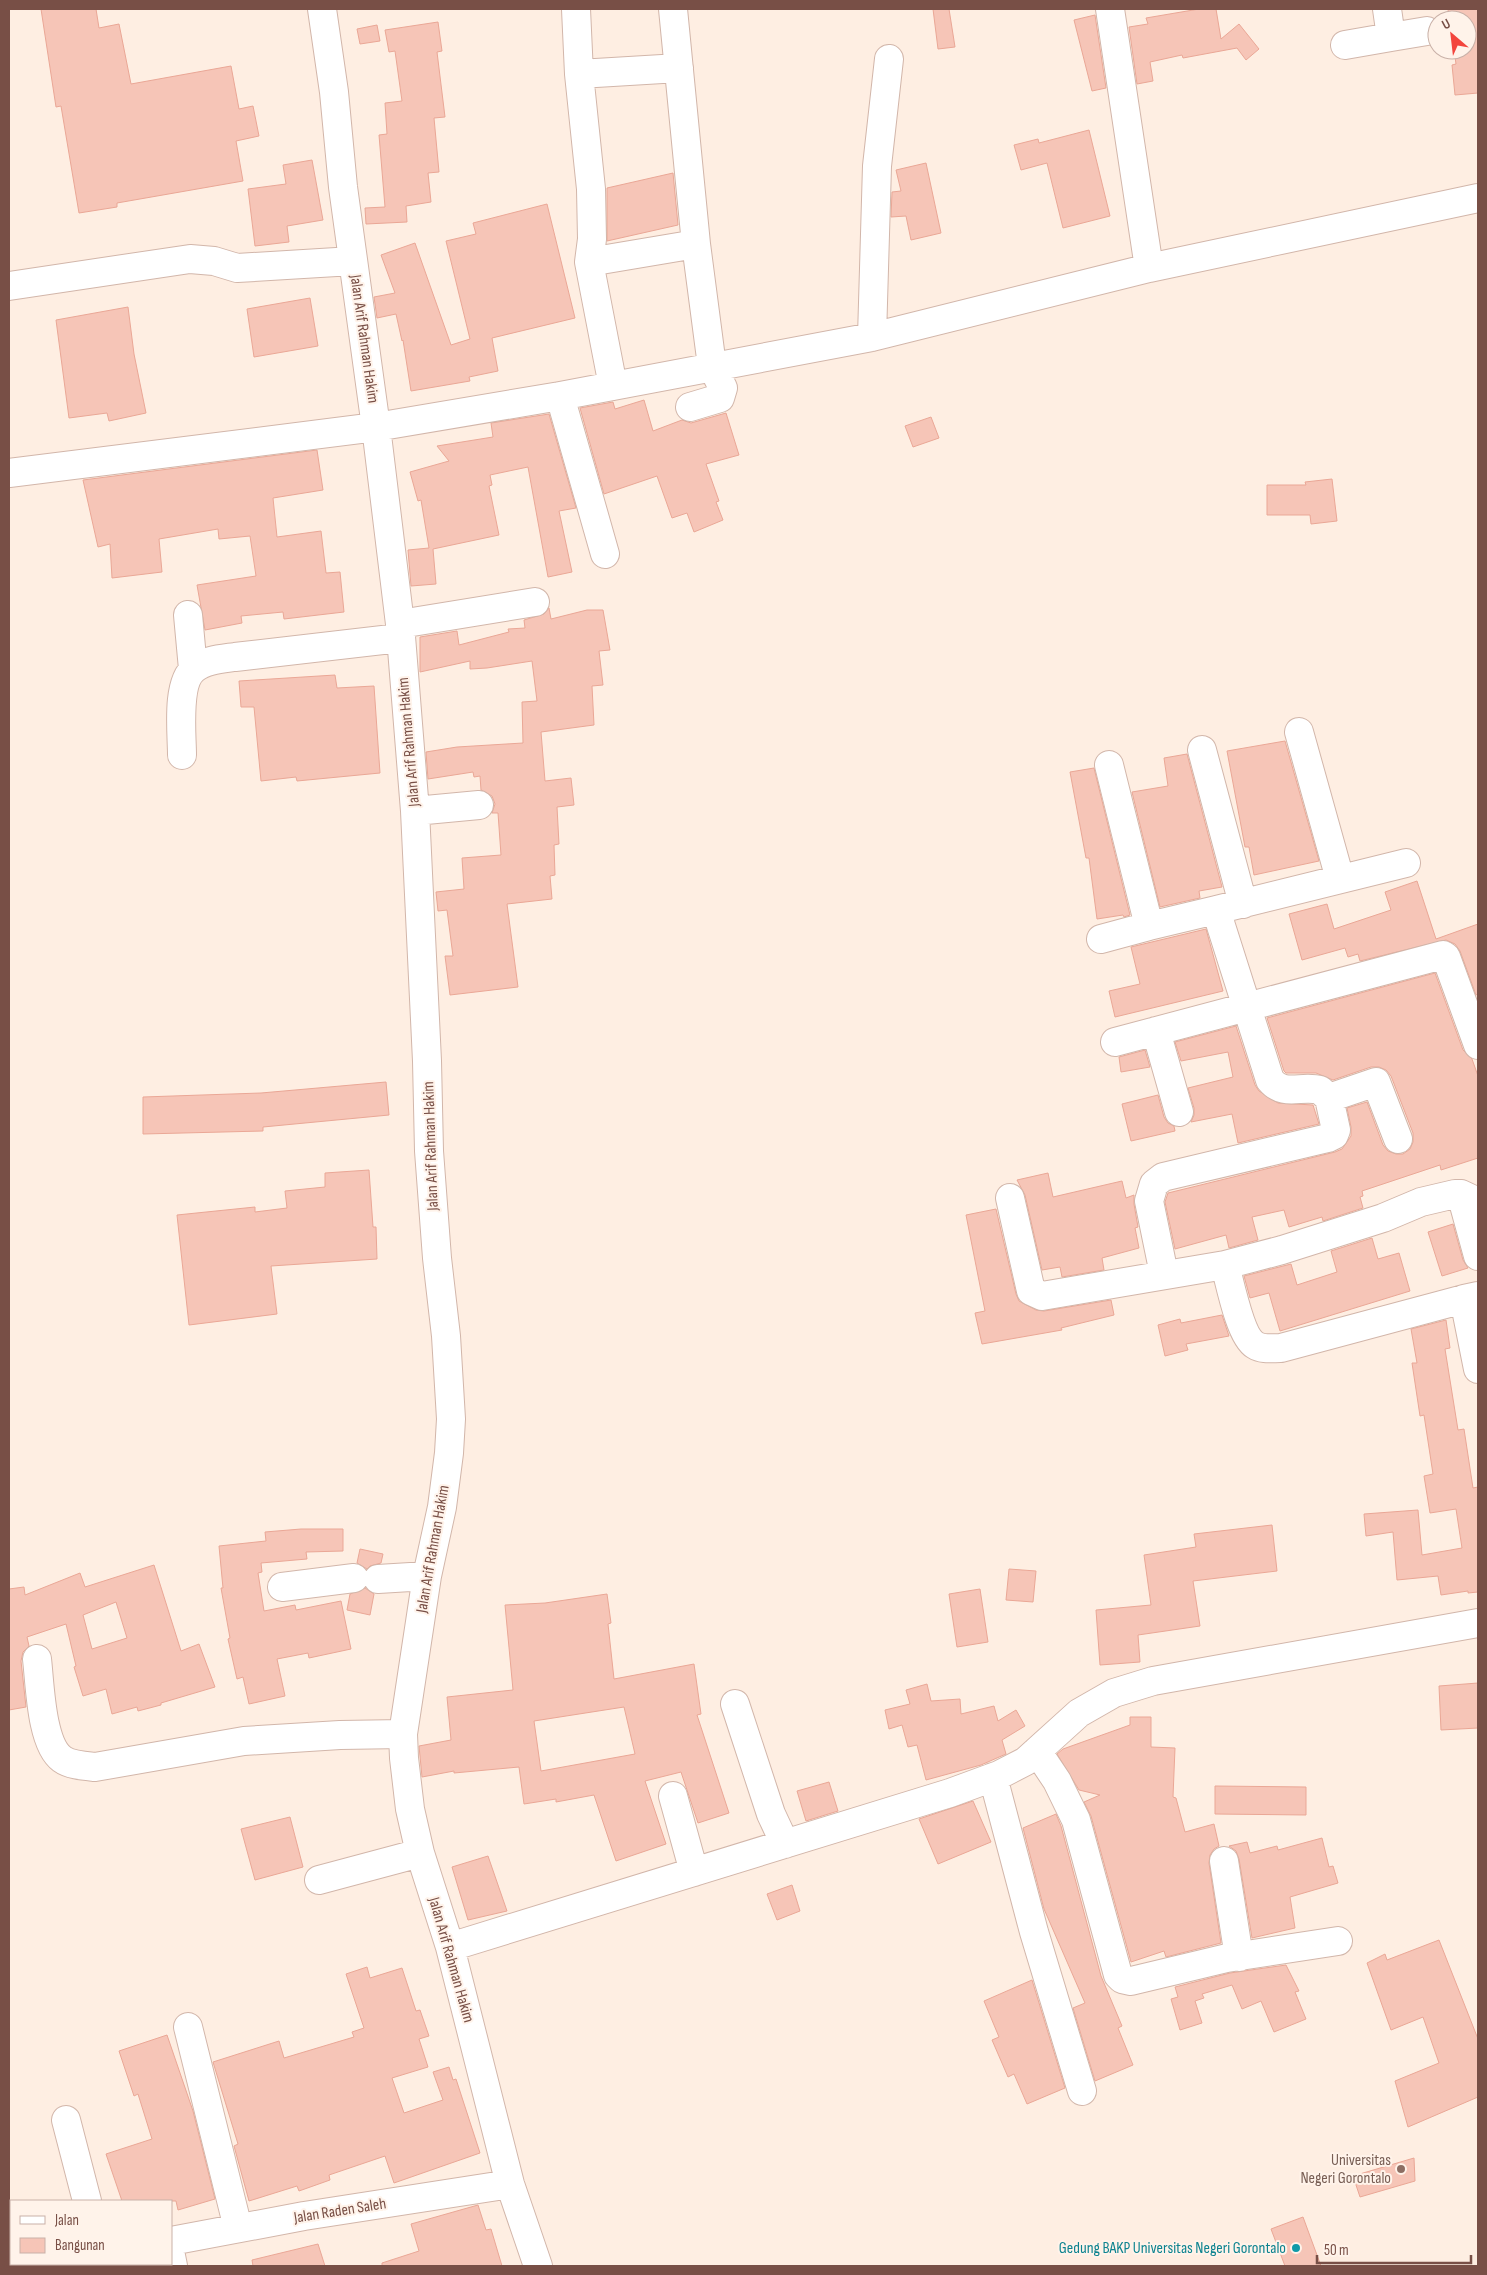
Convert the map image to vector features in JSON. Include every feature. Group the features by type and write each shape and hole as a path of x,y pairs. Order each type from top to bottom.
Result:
{"street":[{"name":"Jalan Arif Rahman Hakim","path":"322,9 334,92 342,187 354,261 376,427 400,631 415,811 428,1061 429,1152 437,1258 446,1336 451,1419 442,1507 427,1576 403,1734 404,1758 410,1809 420,1853 450,1947 510,2184 538,2266"},
{"path":"576,9 579,74 591,189 592,239 589,262 613,386"},
{"path":"673,9 696,244 712,366 723,388 720,398 690,407"},
{"path":"1110,9 1149,268"},
{"path":"1387,9 1391,37"},
{"path":"1345,45 1426,32"},
{"path":"872,337 878,166 889,58"},
{"path":"579,74 679,68"},
{"path":"9,472 376,427 560,396 872,337 1149,268 1478,198"},
{"path":"589,262 696,244"},
{"path":"9,286 190,259 214,261 237,268 354,261"},
{"path":"560,396 605,554"},
{"path":"182,755 182,696 184,686 193,670 208,661 400,631 535,602"},
{"path":"188,615 193,670"},
{"path":"1299,732 1340,880"},
{"path":"1202,750 1243,904"},
{"path":"1109,765 1149,926"},
{"path":"415,811 479,805"},
{"path":"1101,939 1406,863"},
{"path":"1164,1274 1149,1201 1154,1184 1163,1177 1328,1138 1334,1135 1336,1130 1329,1098 1320,1090 1286,1090 1276,1086 1264,1067 1216,910"},
{"path":"1115,1042 1443,955 1448,962 1478,1045"},
{"path":"1156,1031 1179,1112"},
{"path":"1329,1098 1376,1082 1398,1139"},
{"path":"1010,1198 1031,1291 1036,1295 1042,1296 1225,1265 1282,1250 1383,1218 1421,1202 1470,1198 1478,1256"},
{"path":"1225,1265 1245,1334 1254,1345 1265,1349 1282,1348 1471,1298 1478,1369"},
{"path":"282,1587 366,1579 427,1576"},
{"path":"450,1947 950,1793 993,1777 1015,1767 1037,1752 1079,1713 1114,1693 1153,1681 1478,1623"},
{"path":"37,1659 47,1736 55,1752 62,1760 79,1765 95,1767 244,1741 340,1735 403,1734"},
{"path":"735,1704 770,1814 785,1844"},
{"path":"1037,1752 1058,1781 1076,1820 1118,1975 1122,1979 1131,1981 1239,1957 1338,1941"},
{"path":"993,1777 1034,1932 1082,2091"},
{"path":"673,1796 694,1872"},
{"path":"319,1880 420,1853"},
{"path":"1224,1861 1239,1957"},
{"path":"188,2027 238,2228"},
{"path":"66,2120 87,2200"},
{"name":"Jalan Raden Saleh","path":"172,2241 238,2228 510,2184"}],"building":[{"path":"41,9 96,9 99,28 119,24 131,84 231,66 239,109 253,106 259,136 236,141 243,181 117,203 117,207 79,213 61,106 56,107"},
{"path":"933,9 949,9 955,47 938,49"},
{"path":"1199,9 1216,9 1221,39 1239,24 1259,49 1246,60 1237,48 1183,58 1182,55 1150,62 1153,81 1137,84 1129,27 1148,24 1146,18"},
{"path":"1478,9 1478,93 1455,95 1452,65 1456,64 1455,60 1477,60 1477,10 1448,10"},
{"path":"1095,15 1106,88 1092,91 1074,20"},
{"path":"438,22 442,51 437,52 445,117 434,118 439,172 428,173 431,202 406,206 407,222 366,224 365,208 385,207 379,135 387,134 385,103 402,101 395,51 389,52 385,30"},
{"path":"377,25 380,41 360,44 357,29"},
{"path":"1089,130 1110,216 1063,228 1047,163 1021,170 1014,145 1038,139 1039,143"},
{"path":"312,160 323,220 287,226 289,242 255,246 248,189 286,184 283,165"},
{"path":"926,163 941,233 911,240 906,216 891,217 892,192 901,191 896,170"},
{"path":"673,173 678,225 607,241 607,188"},
{"path":"547,204 575,318 492,338 498,371 469,377 470,381 411,391 403,340 396,314 377,318 374,297 395,293 381,255 415,243 451,345 470,339 446,241 476,234 473,223"},
{"path":"310,298 318,346 254,357 247,309"},
{"path":"128,307 134,354 146,413 109,421 107,413 69,418 56,320"},
{"path":"644,400 653,431 682,420 691,423 726,413 739,455 706,464 719,501 716,502 723,520 694,532 687,513 672,518 657,476 604,494 580,408 613,402 615,409"},
{"path":"549,414 576,508 559,511 572,572 548,577 528,467 490,475 492,485 489,486 499,535 433,549 436,584 411,586 408,550 429,548 421,500 418,501 410,472 449,461 437,446 493,437 491,423"},
{"path":"931,417 939,438 913,447 905,426"},
{"path":"317,450 323,490 273,498 277,537 321,531 326,573 340,572 344,612 284,619 283,612 241,616 242,623 205,630 197,585 256,576 250,536 219,539 218,529 159,539 162,572 112,578 110,544 98,547 83,480"},
{"path":"1332,479 1337,521 1311,524 1310,515 1267,515 1267,485 1306,485 1305,482"},
{"path":"549,608 551,619 587,610 603,610 610,650 599,651 603,685 592,686 594,725 541,732 545,781 571,778 574,805 557,807 559,844 554,845 555,875 550,876 552,899 507,904 518,987 450,995 445,956 453,956 447,910 438,911 436,892 464,889 462,858 501,855 498,813 492,813 495,804 492,796 481,790 480,776 474,777 473,772 428,779 426,752 457,747 523,743 522,702 537,701 532,661 470,669 470,661 420,672 420,637 457,631 459,645 509,632 508,629 525,628 524,620 544,614"},
{"path":"335,675 337,688 374,686 380,773 297,781 296,777 261,781 254,707 241,707 239,681"},
{"path":"1285,741 1319,861 1254,875 1249,847 1245,847 1227,751"},
{"path":"1187,754 1222,887 1199,891 1200,898 1160,907 1132,792 1168,786 1164,758"},
{"path":"1094,768 1130,915 1124,917 1123,915 1097,919 1089,858 1086,858 1070,772"},
{"path":"1417,881 1436,939 1478,924 1478,994 1476,995 1460,951 1455,944 1446,940 1360,961 1358,954 1348,957 1345,948 1302,960 1289,914 1327,904 1334,929 1391,910 1385,892"},
{"path":"1206,929 1223,991 1115,1017 1109,991 1140,984 1131,947"},
{"path":"1435,973 1463,1050 1472,1059 1478,1076 1478,1158 1441,1170 1440,1165 1362,1191 1363,1196 1360,1197 1363,1208 1323,1221 1322,1217 1289,1227 1284,1210 1252,1217 1258,1240 1229,1248 1226,1235 1175,1249 1165,1202 1168,1193 1342,1149 1351,1136 1347,1108 1367,1102 1383,1145 1388,1151 1403,1154 1410,1149 1413,1142 1413,1133 1391,1076 1386,1070 1379,1067 1371,1067 1333,1080 1316,1073 1286,1073 1267,1018"},
{"path":"1236,1026 1255,1085 1259,1091 1278,1103 1313,1105 1319,1124 1238,1143 1232,1114 1191,1122 1194,1108 1188,1088 1233,1077 1228,1052 1181,1061 1175,1042"},
{"path":"1145,1050 1150,1067 1121,1072 1119,1057"},
{"path":"386,1082 389,1115 263,1127 263,1131 143,1134 143,1097 261,1093"},
{"path":"1158,1095 1164,1117 1168,1123 1174,1126 1175,1131 1131,1141 1122,1104"},
{"path":"369,1170 373,1227 376,1227 377,1259 271,1266 277,1314 189,1325 177,1215 255,1207 255,1212 287,1208 285,1191 325,1187 325,1173"},
{"path":"1048,1173 1053,1197 1122,1181 1126,1198 1134,1195 1138,1227 1135,1228 1139,1248 1102,1258 1104,1270 1062,1277 1060,1267 1042,1270 1025,1195 1017,1180"},
{"path":"996,1209 1019,1301 1036,1310 1044,1311 1111,1300 1114,1315 1061,1328 1062,1330 982,1344 975,1313 985,1311 966,1215"},
{"path":"1453,1224 1463,1260 1468,1268 1442,1276 1428,1232"},
{"path":"1372,1238 1378,1259 1399,1253 1410,1291 1280,1331 1269,1293 1250,1298 1244,1276 1291,1264 1297,1285 1337,1272 1331,1251"},
{"path":"1222,1315 1229,1336 1186,1344 1188,1350 1165,1356 1158,1325 1180,1319 1181,1323"},
{"path":"1446,1320 1450,1348 1445,1349 1458,1430 1464,1429 1473,1488 1478,1487 1478,1592 1468,1593 1468,1591 1441,1595 1438,1576 1397,1580 1393,1532 1366,1536 1364,1514 1418,1510 1422,1555 1462,1548 1456,1509 1430,1513 1424,1476 1433,1474 1424,1415 1420,1416 1412,1363 1417,1363 1411,1329"},
{"path":"1272,1525 1277,1571 1193,1581 1200,1626 1138,1635 1140,1662 1100,1665 1096,1610 1151,1605 1144,1555 1196,1547 1194,1534"},
{"path":"301,1529 343,1529 343,1551 306,1552 307,1559 261,1563 262,1572 258,1573 264,1611 295,1605 296,1610 341,1601 351,1649 309,1658 308,1653 277,1659 285,1696 249,1704 243,1677 237,1679 228,1639 230,1638 221,1588 223,1588 219,1546 266,1541 265,1532"},
{"path":"360,1549 383,1554 381,1563 370,1566 367,1569 357,1563"},
{"path":"154,1565 181,1651 199,1644 215,1687 161,1703 161,1705 138,1711 137,1707 112,1714 106,1689 83,1696 74,1667 76,1666 66,1624 27,1637 29,1646 23,1652 21,1661 26,1707 9,1710 9,1589 24,1587 25,1595 80,1573 85,1587","holes":["116,1602 127,1638 92,1649 83,1615"]},
{"path":"1009,1569 1036,1571 1033,1602 1006,1600"},
{"path":"365,1588 374,1594 370,1615 347,1610 350,1594"},
{"path":"980,1589 988,1642 957,1647 949,1594"},
{"path":"607,1594 611,1623 608,1624 614,1679 694,1664 701,1714 697,1715 729,1813 698,1823 681,1772 645,1781 666,1844 616,1861 594,1795 556,1802 556,1799 524,1804 519,1767 454,1773 454,1771 422,1777 419,1746 451,1740 447,1697 513,1690 505,1605 545,1603","holes":["624,1707 635,1754 541,1771 534,1721"]},
{"path":"1478,1683 1478,1728 1441,1730 1439,1686"},
{"path":"927,1684 931,1701 960,1699 961,1714 994,1706 998,1721 1016,1710 1025,1726 1002,1740 1006,1754 981,1765 926,1780 917,1745 908,1747 902,1725 889,1729 885,1710 910,1704 906,1690"},
{"path":"1130,1717 1151,1717 1151,1747 1175,1748 1173,1797 1176,1798 1185,1832 1214,1824 1219,1846 1210,1855 1209,1863 1221,1943 1166,1957 1164,1951 1131,1962 1091,1816 1084,1802 1100,1795 1079,1790 1057,1754 1063,1749 1130,1725"},
{"path":"829,1782 838,1811 806,1821 797,1791"},
{"path":"1215,1786 1306,1787 1306,1815 1215,1814"},
{"path":"973,1801 991,1842 938,1864 919,1819"},
{"path":"1056,1814 1061,1826 1101,1976 1122,2026 1118,2028 1133,2065 1095,2081 1073,2008 1085,2003 1044,1909 1023,1828"},
{"path":"290,1817 303,1867 255,1880 241,1829"},
{"path":"1322,1838 1329,1867 1333,1866 1338,1883 1290,1897 1295,1928 1252,1938 1239,1859 1236,1851 1229,1846 1247,1842 1250,1853 1277,1846 1278,1850"},
{"path":"488,1856 507,1911 468,1920 452,1867"},
{"path":"792,1885 800,1911 777,1920 767,1894"},
{"path":"1439,1940 1478,2039 1478,2097 1408,2127 1395,2081 1439,2063 1423,2017 1391,2030 1367,1963 1385,1954 1387,1960"},
{"path":"1286,1965 1299,1991 1295,1992 1306,2019 1274,2032 1261,2001 1242,2009 1232,1985 1202,1994 1204,1998 1195,2001 1202,2023 1180,2030 1171,1999 1178,1997 1175,1987 1230,1973"},
{"path":"367,1967 370,1978 402,1968 416,2011 420,2010 429,2036 419,2039 428,2067 392,2078 404,2113 443,2100 433,2072 449,2067 453,2080 456,2079 480,2153 394,2183 385,2156 329,2175 330,2180 299,2191 297,2186 249,2201 234,2146 238,2144 213,2062 279,2041 284,2058 354,2037 352,2032 364,2028 346,1974"},
{"path":"1032,1980 1065,2088 1027,2104 1014,2074 1008,2077 992,2040 999,2037 984,2001"},
{"path":"167,2035 193,2111 215,2199 178,2210 176,2201 172,2200 122,2200 106,2154 152,2139 138,2094 134,2096 119,2051"},
{"path":"1414,2158 1415,2181 1360,2197 1353,2176"},
{"path":"478,2205 486,2230 491,2229 502,2266 382,2266 382,2263 419,2251 411,2224"},
{"name":"Gedung BAKP Universitas Negeri Gorontalo","path":"1303,2217 1321,2266 1285,2266 1271,2229"},
{"path":"318,2244 325,2266 253,2266 252,2260"}],"place":[{"name":"Universitas Negeri Gorontalo","path":"1401,2169"},
{"name":"Gedung BAKP Universitas Negeri Gorontalo","path":"1296,2248"}]}
